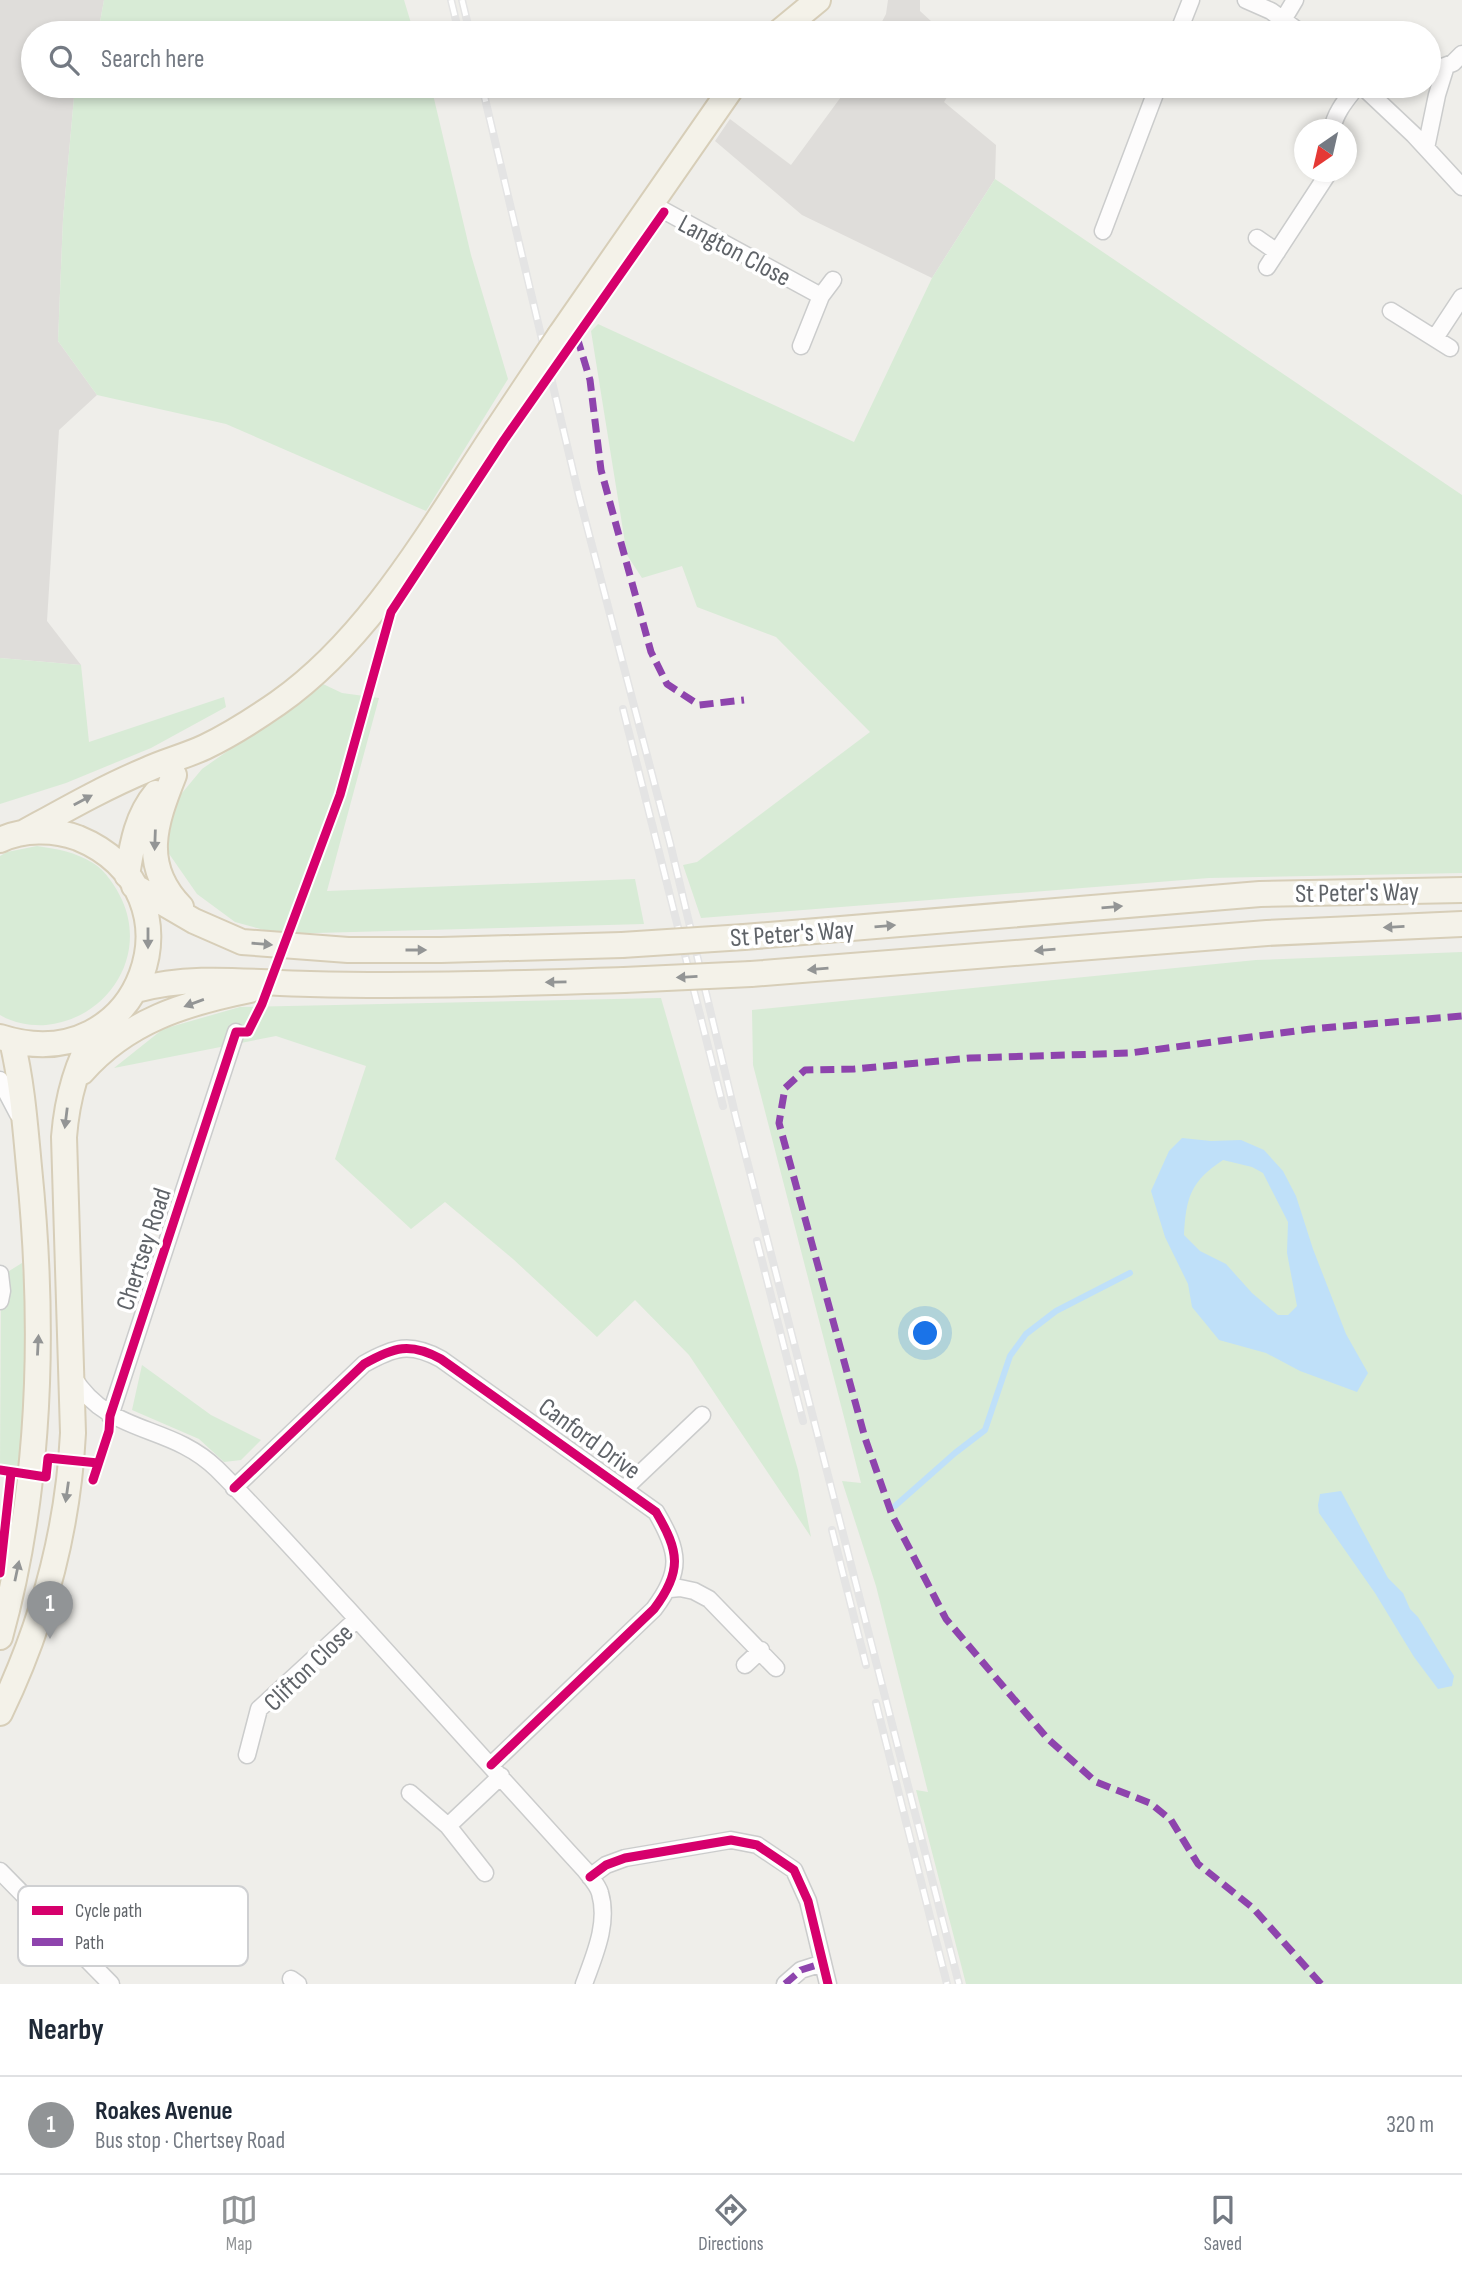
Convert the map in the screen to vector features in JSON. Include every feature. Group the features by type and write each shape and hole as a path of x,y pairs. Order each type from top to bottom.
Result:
{"main road":[{"path":"793,21 818,0"},
{"path":"6,1039 48,1045 72,1041 96,1031 118,1013 136,990 145,964 149,937 142,902 131,880 132,842 146,807 174,775 205,748 279,703 328,661 395,583 560,335 724,98"},
{"path":"11,836 148,768 205,748"},
{"path":"174,775 158,816 155,834 156,864 162,882 194,921"},
{"name":"St Peter's Way","path":"11,836 47,831 70,835 102,851 131,880 194,921 242,942 348,950 622,945 1260,894 1462,890"},
{"name":"St Peter's Way","path":"136,990 158,984 220,979 310,984 624,980 751,974 1267,933 1462,924"},
{"path":"73,1082 98,1055 123,1034 163,1015 202,1000 253,990 310,984"},
{"path":"0,1713 7,1692 32,1643 57,1552 71,1460 64,1137 73,1082 82,1054 96,1031"},
{"path":"0,1637 18,1569 27,1504 39,1323 35,1227 19,1070 6,1039"},
{"path":"36,1383 56,1405 72,1415"}],"street":[{"path":"1183,21 1191,0"},
{"path":"1246,0 1271,11 1283,20 1295,0"},
{"path":"1441,67 1462,54"},
{"path":"1441,81 1446,65"},
{"path":"1103,231 1153,98"},
{"path":"1335,119 1349,98"},
{"path":"1373,98 1426,148 1462,187"},
{"path":"1426,148 1436,98"},
{"path":"1267,267 1322,182"},
{"name":"Langton Close","path":"650,203 821,296"},
{"path":"1257,238 1277,252"},
{"name":"Langton Close","path":"802,346 821,296 833,280"},
{"path":"1435,338 1462,297"},
{"path":"1391,311 1450,348"},
{"name":"Chertsey Road","path":"110,1416 236,1032"},
{"path":"0,1080 17,1109 27,1146"},
{"path":"0,1274 0,1301"},
{"name":"Canford Drive","path":"234,1488 364,1364 386,1351 404,1348 424,1350 441,1359 656,1511 674,1547 670,1588"},
{"path":"71,1374 83,1394 110,1416 193,1449 216,1468 290,1543 590,1877 600,1891 602,1910 600,1938 584,1984"},
{"path":"72,1415 110,1416"},
{"name":"Canford Drive","path":"624,1489 702,1415"},
{"path":"674,1418 686,1431"},
{"path":"448,1826 496,1771 654,1609 670,1588 694,1591 709,1599 776,1668"},
{"name":"Clifton Close","path":"247,1755 259,1709 357,1619"},
{"path":"745,1665 761,1650"},
{"path":"410,1793 448,1826 485,1873"},
{"path":"590,1877 606,1865 625,1858 731,1840 757,1844 794,1870 808,1901 828,1984"},
{"path":"0,1871 18,1889"},
{"path":"785,1984 802,1970 823,1964"},
{"path":"93,1966 111,1984"}],"shaded area":[{"path":"0,0 104,0 100,21 21,21 21,98 74,98 63,219 58,341 97,395 59,430 47,621 81,665 0,658"},
{"path":"888,0 920,0 920,11 931,21 882,21"},
{"path":"840,98 946,98 944,102 996,145 995,179 932,278 802,215 715,141 730,119 791,165"}],"green space":[{"path":"104,0 404,0 410,21 100,21"},
{"path":"74,98 434,98 471,255 508,379 426,511 226,424 97,395 58,341 63,219"},
{"path":"995,179 1462,495 1462,873 1209,878 701,918 683,865 697,862 870,732 776,637 697,607 682,566 642,578 627,555 591,331 598,324 854,442 932,278"},
{"path":"0,658 81,665 89,742 224,697 226,707 151,748 66,783 0,804"},
{"path":"323,684 342,693 379,698 327,891 635,879 644,924 279,934 235,922 197,894 165,848 172,805 202,769"},
{"path":"37,846 73,854 98,866 117,890 129,921 130,943 117,982 104,998 87,1011 68,1020 46,1025 22,1023 0,1015 0,856"},
{"path":"1462,952 1462,1984 966,1984 916,1790 928,1792 876,1586 842,1481 861,1483 753,1065 752,1010 1256,960"},
{"path":"661,998 798,1470 811,1537 689,1355 635,1300 597,1337 513,1259 445,1202 411,1229 335,1159 366,1066 276,1036 114,1068 163,1029 240,1007"},
{"path":"22,1263 27,1320 24,1404 19,1463 11,1473 0,1470 1,1276"},
{"path":"142,1365 211,1415 261,1440 241,1460 224,1462 199,1439 132,1410"}],"water":[{"path":"1182,1138 1241,1140 1264,1150 1283,1171 1296,1196 1346,1334 1368,1373 1357,1392 1300,1371 1266,1353 1219,1340 1192,1307 1188,1284 1165,1237 1151,1191 1169,1151","holes":["1223,1160 1252,1167 1263,1173 1288,1222 1287,1253 1297,1306 1288,1315 1278,1315 1252,1293 1226,1264 1200,1251 1184,1235 1189,1200 1204,1175"]},
{"path":"1341,1491 1388,1578 1403,1593 1410,1609 1418,1617 1454,1676 1452,1686 1438,1689 1319,1513 1320,1494"}],"waterway":[{"path":"895,1506 985,1430 1010,1356 1026,1334 1056,1311 1130,1273"}],"railway":[{"path":"451,0 456,21"},
{"path":"462,0 467,21"},
{"path":"485,98 579,496 670,843 736,1118 959,1984"},
{"path":"623,709 723,1106"},
{"path":"757,1241 803,1421"},
{"path":"832,1530 866,1665"},
{"path":"876,1703 947,1984"}],"marked path":[{"path":"577,337 590,380 601,470 651,652 667,684 699,705 744,700"},
{"path":"1321,1984 1253,1908 1198,1864 1171,1820 1150,1803 1096,1782 1047,1738 946,1619 892,1515 865,1438 779,1123 785,1088 805,1070 854,1069 970,1058 1130,1053 1311,1029 1462,1016"},
{"path":"785,1984 801,1970 823,1963"}],"cycle path":[{"path":"93,1480 109,1431 110,1416 236,1032 248,1032 262,1004 340,795 391,612 504,440 664,212"},
{"path":"234,1488 364,1364 393,1350 411,1349 441,1359 656,1512 669,1538 674,1561 670,1583 663,1596 654,1609 491,1765"},
{"path":"0,1470 46,1477 48,1458 98,1463"},
{"path":"0,1573 11,1473"},
{"path":"590,1877 606,1865 625,1858 731,1840 757,1845 794,1870 808,1901 828,1984"}],"place":[{"name":"Roakes Avenue","path":"50,1639"}]}
